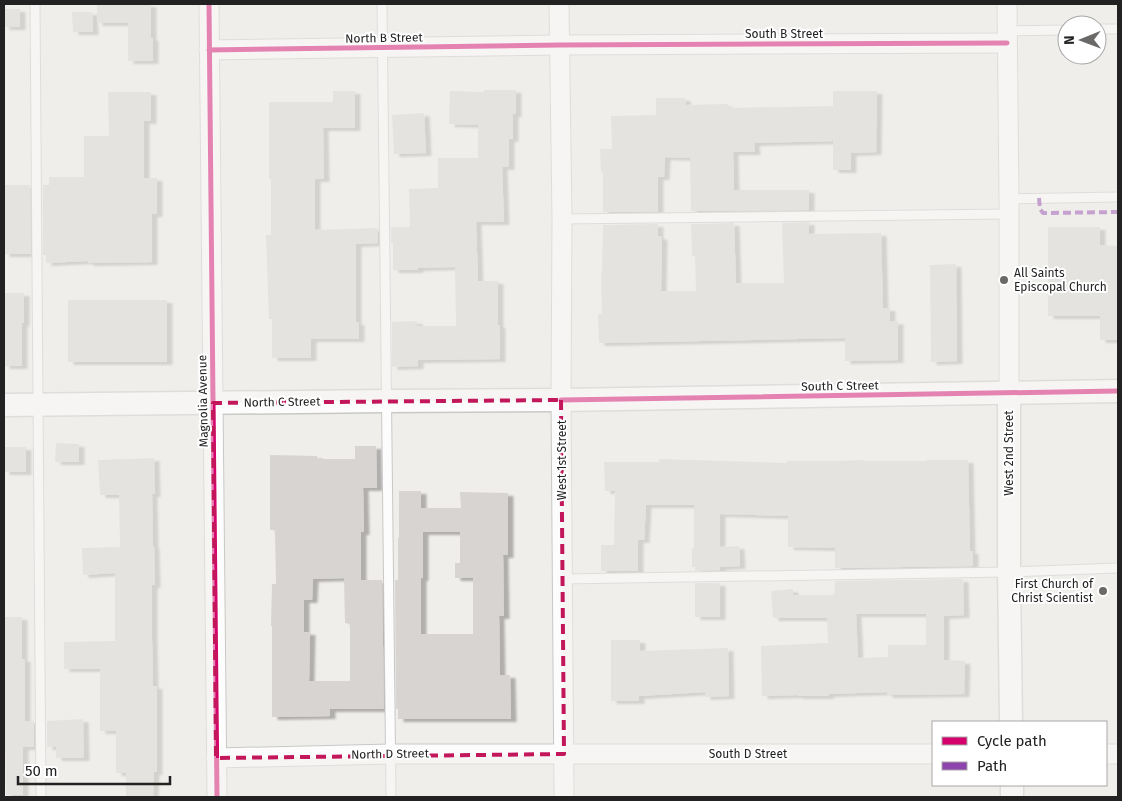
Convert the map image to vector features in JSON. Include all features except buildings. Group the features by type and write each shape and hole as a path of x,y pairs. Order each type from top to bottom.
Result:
{"street":[{"name":"Magnolia Avenue","path":"208,4 216,797"},
{"name":"West 1st Street","path":"559,4 562,218 561,400 564,797"},
{"name":"West 2nd Street","path":"1007,4 1011,721"},
{"name":"South B Street","path":"560,45 1007,37"},
{"name":"North B Street","path":"209,50 560,45"},
{"name":"South C Street","path":"561,400 1118,391"},
{"name":"North C Street","path":"4,405 386,400 561,400"},
{"name":"North D Street","path":"216,758 391,754 564,754"},
{"name":"South D Street","path":"564,754 932,754"}],"lane":[{"path":"35,4 41,797"},
{"path":"382,4 391,797"},
{"path":"1007,37 1057,31"},
{"path":"562,218 1009,206 1118,197"},
{"path":"563,578 1009,572 1118,568"}],"highlighted area":[{"path":"561,400 564,754 216,758 213,403"}],"marked path":[{"path":"1039,198 1040,209 1043,213 1118,212"}],"cycle path":[{"path":"209,4 217,797"},
{"path":"209,50 560,45 1007,43"},
{"path":"561,400 1118,391"}],"place":[{"name":"All Saints Episcopal Church","path":"1004,280"},
{"name":"First Church of Christ Scientist","path":"1103,591"}]}
